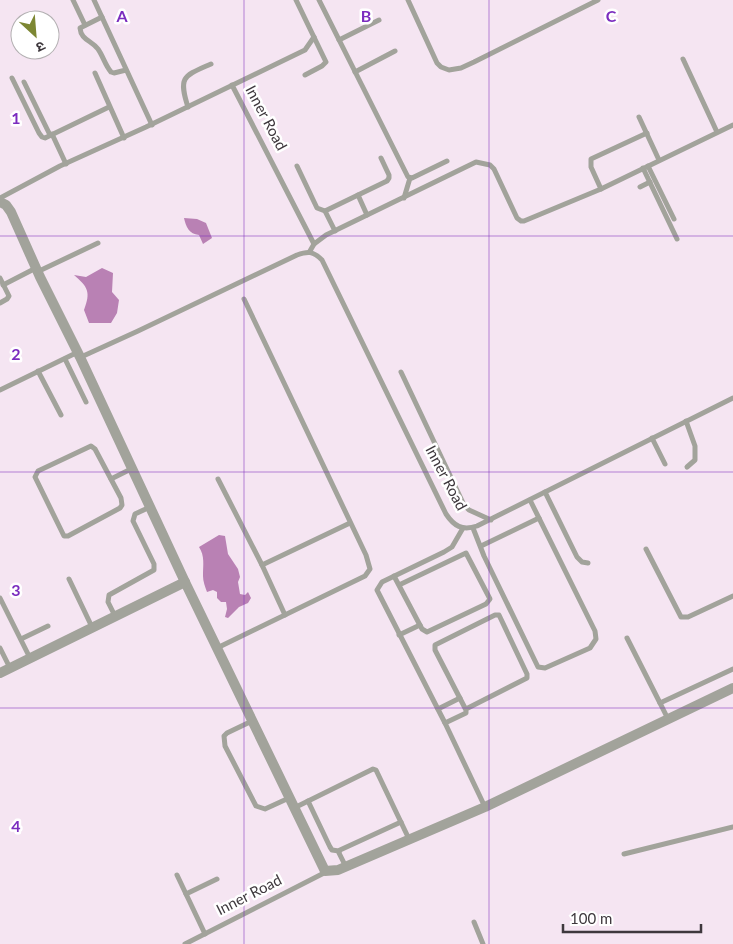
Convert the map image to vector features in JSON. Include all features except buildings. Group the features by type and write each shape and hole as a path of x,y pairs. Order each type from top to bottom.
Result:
{"street":[{"path":"0,200 11,212 185,582 322,868 326,871"},
{"path":"0,673 185,582"},
{"name":"Inner Road","path":"326,871 334,871 346,867 485,807 733,688"}],"lane":[{"path":"73,0 85,25"},
{"path":"94,0 152,125"},
{"path":"296,0 326,62 304,75"},
{"path":"319,0 410,178"},
{"path":"408,0 433,59 441,67 450,70 461,68 474,62 598,0"},
{"path":"102,17 80,28 81,34 96,46 108,68 114,73 126,70"},
{"path":"339,40 379,20"},
{"path":"0,200 66,164 152,125 307,48 314,37"},
{"path":"355,72 395,51"},
{"path":"683,59 717,132"},
{"path":"188,107 182,89 185,78 211,64"},
{"path":"95,73 124,138"},
{"path":"12,78 40,136 45,138 110,107"},
{"path":"24,82 66,164"},
{"name":"Inner Road","path":"232,85 314,244"},
{"path":"639,117 659,160"},
{"path":"0,390 65,359 138,331 297,255 310,251 314,244 326,235 476,162 490,165 494,169 518,218 524,221 601,189 733,124"},
{"path":"601,189 591,166 591,160 647,133"},
{"path":"325,211 389,178 381,158"},
{"path":"404,198 410,178 447,161"},
{"path":"297,166 317,208 325,211 335,231"},
{"path":"646,167 650,182 677,240"},
{"path":"646,167 674,219"},
{"path":"640,187 650,182"},
{"path":"358,195 367,215"},
{"path":"3,284 98,243"},
{"name":"Inner Road","path":"310,251 322,260 446,514 454,525 463,528 473,528 491,520 733,398"},
{"path":"0,278 9,298 0,303"},
{"path":"217,648 365,576 370,569 366,555 244,299"},
{"path":"65,359 86,402"},
{"path":"38,371 60,415"},
{"path":"401,372 464,505 469,510 491,520"},
{"path":"686,421 696,453 695,460 687,467"},
{"path":"652,438 665,464"},
{"path":"91,446 95,449 110,479 121,498 121,506 67,537 63,535 35,477 38,472 91,446"},
{"path":"110,479 131,469"},
{"path":"218,479 285,615"},
{"path":"545,492 577,557 582,562 588,563"},
{"path":"473,528 484,556 538,667 541,669 546,668 590,648 596,639 595,631 530,500"},
{"path":"115,616 108,602 109,595 154,570 154,564 132,521 134,514 150,507"},
{"path":"481,546 539,518"},
{"path":"262,565 350,522"},
{"path":"463,528 452,547 380,584 377,590 445,723 485,807"},
{"path":"646,549 681,617 688,617 733,598"},
{"path":"443,553 447,561"},
{"path":"394,576 422,629 427,632 489,601 488,595 468,554 447,561 399,585"},
{"path":"69,579 92,627"},
{"path":"0,598 30,658"},
{"path":"445,723 466,713 466,709 527,678 527,674 499,615 434,647 466,709"},
{"path":"399,635 420,625"},
{"path":"21,639 48,626"},
{"path":"627,638 668,719"},
{"path":"0,648 10,668"},
{"path":"660,703 733,669"},
{"path":"438,709 460,698"},
{"path":"252,721 224,736 225,746 256,806 265,809 308,801 372,769 376,770 409,840"},
{"path":"308,801 332,850 339,851 401,822"},
{"path":"624,854 733,827"},
{"path":"339,851 346,867"},
{"name":"Inner Road","path":"185,944 326,871"},
{"path":"177,875 205,934"},
{"path":"186,894 217,879"},
{"path":"474,922 483,944"}],"shaded area":[{"path":"184,218 197,219 206,223 212,238 203,244 199,235 188,230"},
{"path":"102,268 113,273 112,292 119,300 117,313 111,323 89,323 84,310 88,294 87,290 74,275 86,277"},
{"path":"219,535 225,536 228,554 238,569 240,594 245,595 248,592 251,598 248,603 239,607 228,618 225,617 226,602 221,602 217,598 217,592 213,590 207,592 203,578 203,557 199,547"}]}
